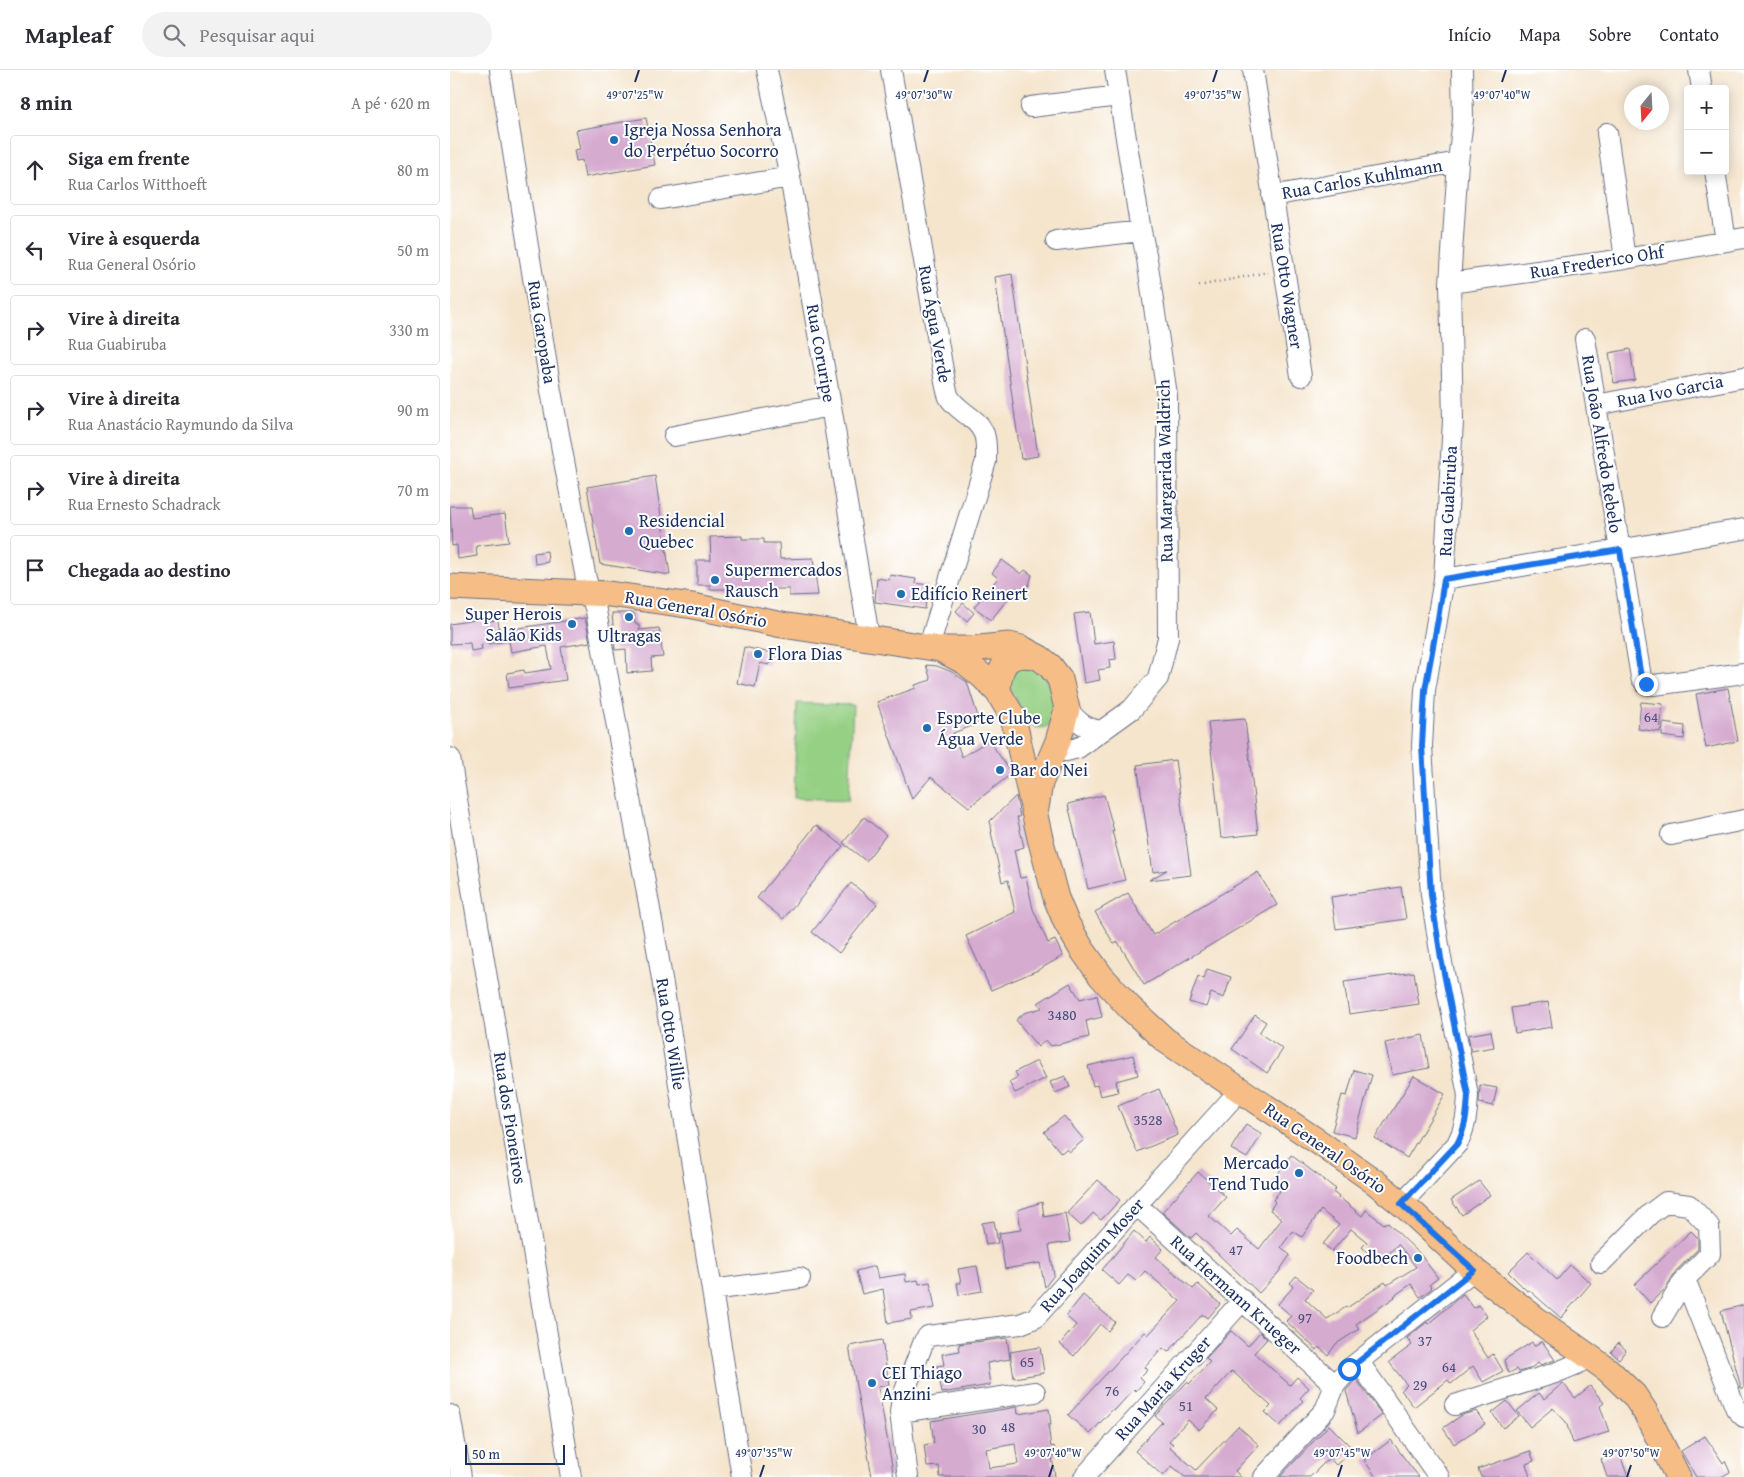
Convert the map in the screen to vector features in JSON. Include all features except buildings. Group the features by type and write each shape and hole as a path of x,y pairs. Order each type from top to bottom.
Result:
{"main road":[{"name":"Rua General Osório","path":"450,587 609,594 660,601 782,625 935,648 970,649 1009,645 1021,648 1040,658 1050,666 1060,679 1055,733 1040,783 1035,815"},
{"name":"Rua General Osório","path":"935,648 964,662 981,675 998,692 1013,717 1056,898 1066,922 1100,976 1129,1007 1165,1040 1320,1142 1375,1182 1474,1270 1536,1319 1608,1370 1634,1395 1646,1413 1678,1477"},
{"path":"998,692 999,677 1003,665 1010,658 1019,655 1040,658"},
{"path":"1013,717 1026,733 1055,733"}],"street":[{"name":"Rua Garopaba","path":"500,70 551,391 586,579 591,593"},
{"name":"Rua Coruripe","path":"767,70 790,177 831,406 868,637"},
{"name":"Rua Água Verde","path":"891,70 946,389 948,396 955,406 976,422 984,433 987,445 986,461 935,648"},
{"name":"Rua Margarida Waldrich","path":"1055,733 1066,751 1078,748 1132,710 1158,678 1168,638 1167,395 1147,259 1115,70"},
{"name":"Rua Carlos Kuhlmann","path":"1253,70 1272,196 1458,162"},
{"name":"Rua Guabiruba","path":"1401,1204 1457,1144 1463,1133 1467,1116 1468,1095 1441,958 1431,895 1422,754 1425,690 1444,579 1453,421 1450,283 1458,162 1463,120 1462,70"},
{"path":"1699,70 1701,85"},
{"path":"1031,107 1119,96"},
{"path":"1607,133 1625,259"},
{"path":"1716,175 1735,240"},
{"path":"662,200 790,177"},
{"name":"Rua Otto Wagner","path":"1272,196 1301,376"},
{"path":"1056,241 1141,231"},
{"name":"Rua Frederico Ohf","path":"1450,283 1625,259 1735,240"},
{"name":"Rua João Alfredo Rebelo","path":"1585,339 1641,677 1646,684 1654,685 1744,675"},
{"name":"Rua Ivo Garcia","path":"1596,405 1744,377"},
{"path":"674,436 831,406"},
{"path":"1444,579 1744,529"},
{"name":"Rua Otto Willie","path":"591,593 596,611 658,954 742,1477"},
{"path":"1055,733 1080,724 1086,728 1102,731"},
{"name":"Rua dos Pioneiros","path":"450,758 570,1477"},
{"path":"1670,835 1744,820"},
{"name":"Rua Joaquim Moser","path":"908,1477 900,1412 902,1398 919,1351 928,1336 1020,1324 1034,1318 1240,1090"},
{"path":"1601,1263 1650,1214 1666,1202 1689,1205 1709,1226 1710,1254 1685,1279 1662,1316"},
{"name":"Rua Hermann Krueger","path":"1137,1206 1335,1385"},
{"path":"1264,1477 1325,1410 1335,1385 1349,1369 1474,1270"},
{"path":"712,1290 800,1278"},
{"path":"1685,1279 1736,1409 1744,1417"},
{"name":"Rua Maria Kruger","path":"1084,1477 1243,1300"},
{"path":"1455,1405 1555,1373 1578,1364 1590,1356"},
{"path":"1359,1362 1439,1477"},
{"path":"900,1412 1035,1392"},
{"path":"450,1415 461,1477"}],"path":[{"path":"1199,286 1284,270"}],"green space":[{"path":"1014,665 1040,670 1049,684 1056,706 1052,721 1046,728 1036,728 1027,721 1009,685"},
{"path":"797,703 853,705 849,800 794,798"}],"place":[{"name":"Igreja Nossa Senhora do Perpétuo Socorro","path":"614,140"},
{"name":"Residencial Quebec","path":"629,531"},
{"name":"Supermercados Rausch","path":"715,580"},
{"name":"Edifício Reinert","path":"901,594"},
{"name":"Ultragas","path":"629,617"},
{"name":"Super Herois Salão Kids","path":"572,624"},
{"name":"Flora Dias","path":"758,654"},
{"name":"Esporte Clube Água Verde","path":"927,728"},
{"name":"Bar do Nei","path":"1000,770"},
{"name":"Mercado Tend Tudo","path":"1299,1173"},
{"name":"Foodbech","path":"1418,1258"},
{"name":"CEI Thiago Anzini","path":"872,1383"}],"route":[{"path":"1349,1369 1474,1270 1401,1204 1457,1144 1463,1133 1467,1116 1468,1095 1441,958 1431,895 1424,806 1422,746 1425,690 1444,579 1620,550 1641,677 1646,684"}]}
